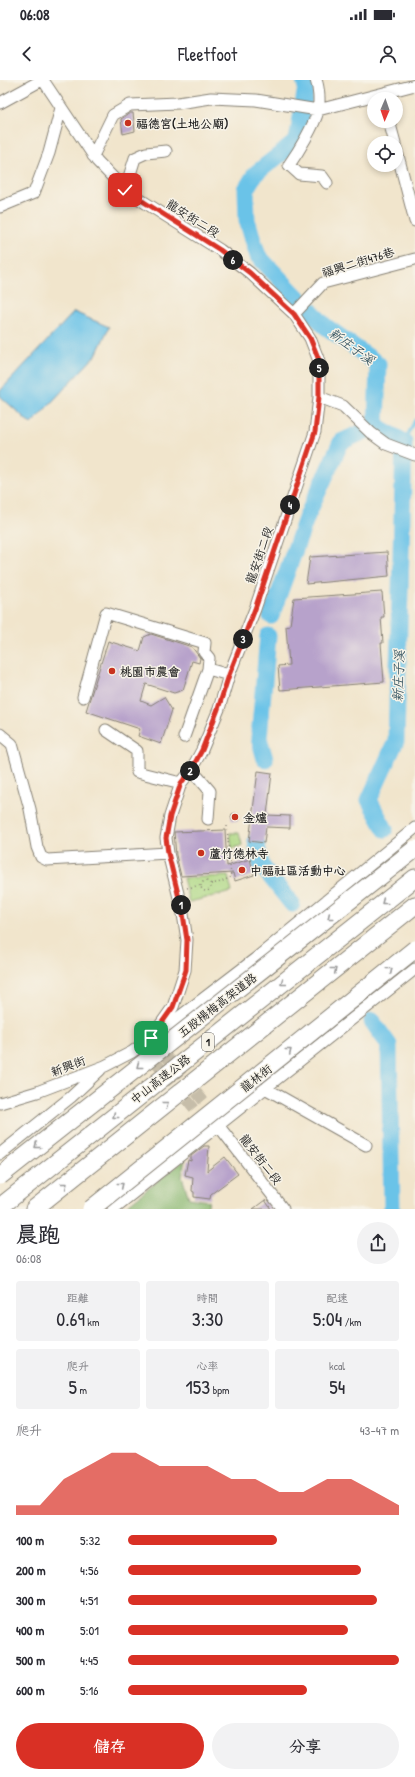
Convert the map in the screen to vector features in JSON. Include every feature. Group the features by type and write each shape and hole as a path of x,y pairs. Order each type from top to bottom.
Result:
{"highway":[{"name":"五股楊梅高架道路","path":"0,1176 415,849"},
{"name":"中山高速公路","path":"0,1207 415,878"},
{"name":"中山高速公路","path":"34,1209 415,906"},
{"path":"91,1209 415,949"}],"street":[{"path":"0,103 43,80"},
{"name":"龍安街二段","path":"43,80 93,156 125,190 220,250 297,312 319,360 319,397 315,432 255,609 229,675 218,709 202,750 190,772 181,783 170,816 166,838 168,853 183,914 187,940 186,970 173,1007 153,1040 143,1047"},
{"path":"316,80 318,86 318,110 301,147 289,166 299,174 322,176 327,183"},
{"path":"396,92 415,85"},
{"path":"93,156 113,115 130,105 178,103 211,98 256,100 318,110 367,100"},
{"path":"0,207 34,193 49,153 61,108"},
{"path":"125,190 135,158 146,153 166,152"},
{"path":"402,172 415,221"},
{"name":"福興二街476巷","path":"297,312 324,283 415,259"},
{"path":"319,397 343,406 371,433 386,444 413,454"},
{"path":"83,697 106,613 206,643 204,652 209,658 208,669 184,737"},
{"path":"208,669 229,675"},
{"path":"106,730 137,751 136,772 181,783"},
{"path":"0,734 12,744 30,809 37,847 42,857 47,860 168,853"},
{"path":"190,772 198,777 210,791 208,819"},
{"path":"153,1040 413,830"},
{"name":"龍林街","path":"113,1209 214,1122 265,1088 415,969"},
{"name":"新興街","path":"0,1103 37,1092 105,1066 143,1047"},
{"path":"0,1154 71,1097 105,1066"},
{"path":"265,1088 366,1145"},
{"name":"龍安街二段","path":"214,1122 283,1209"}],"path":[{"path":"227,826 230,877"},
{"path":"177,891 201,885 205,881 211,884 221,882 234,876"},
{"path":"201,885 203,890 206,891 210,889 211,884"}],"green space":[{"path":"230,833 239,833 242,845 232,849"},
{"path":"228,876 232,892 189,902 183,878"},
{"path":"185,1159 182,1177 189,1198 209,1201 207,1209 123,1209"}],"water":[{"path":"74,312 109,327 96,355 31,424 0,396 0,391"}],"building":[{"name":"福德宮(土地公廟)","path":"130,113 133,113 135,131 123,134 121,119"},
{"path":"387,552 389,576 306,584 310,557"},
{"path":"382,592 384,617 381,617 383,643 381,643 384,682 280,690 278,666 289,665 286,626 290,625 294,598"},
{"path":"151,634 192,647 200,658 199,663 192,661 183,690 174,693 146,684 141,701 151,705 164,697 172,710 161,744 138,736 140,729 86,711 108,641 140,651 144,637"},
{"path":"258,771 272,773 267,815 290,816 290,828 266,827 264,843 249,841"},
{"name":"金爐","path":"235,813 238,814 238,820 235,821 232,820 231,817 232,814"},
{"name":"蘆竹德林寺","path":"225,830 227,866 250,859 254,875 235,881 233,873 181,876 176,855 174,832"},
{"path":"204,1146 209,1146 207,1171 225,1157 238,1174 211,1194 210,1199 194,1197 194,1192 192,1191 193,1177 185,1175 188,1160 191,1161 191,1156"},
{"path":"265,1200 271,1209 253,1209"}],"waterway":[{"name":"新庄子溪","path":"304,80 306,87 297,141 255,174 246,189 247,220 258,256 325,326 378,364 376,426 404,442 396,741 369,800 385,829"},
{"path":"404,442 415,420"},
{"path":"271,616 307,516 341,442 376,426"},
{"path":"265,759 259,738 268,636"},
{"path":"256,841 261,865 292,904"},
{"path":"372,1021 389,1045 392,1209"}],"tunnel":[{"path":"154,1042 216,1116"},
{"path":"145,1049 207,1124"}],"place":[{"name":"福德宮(土地公廟)","path":"128,123"},
{"name":"桃園市農會","path":"112,671"},
{"name":"金爐","path":"235,817"},
{"name":"蘆竹德林寺","path":"201,853"},
{"name":"中福社區活動中心","path":"242,870"}],"route":[{"path":"125,190 220,250 250,273 294,314 310,338 319,360 319,397 315,432 255,609 229,675 218,709 202,750 190,772 181,783 170,816 166,838 168,853 183,914 187,940 186,970 173,1007 151,1038"}]}
